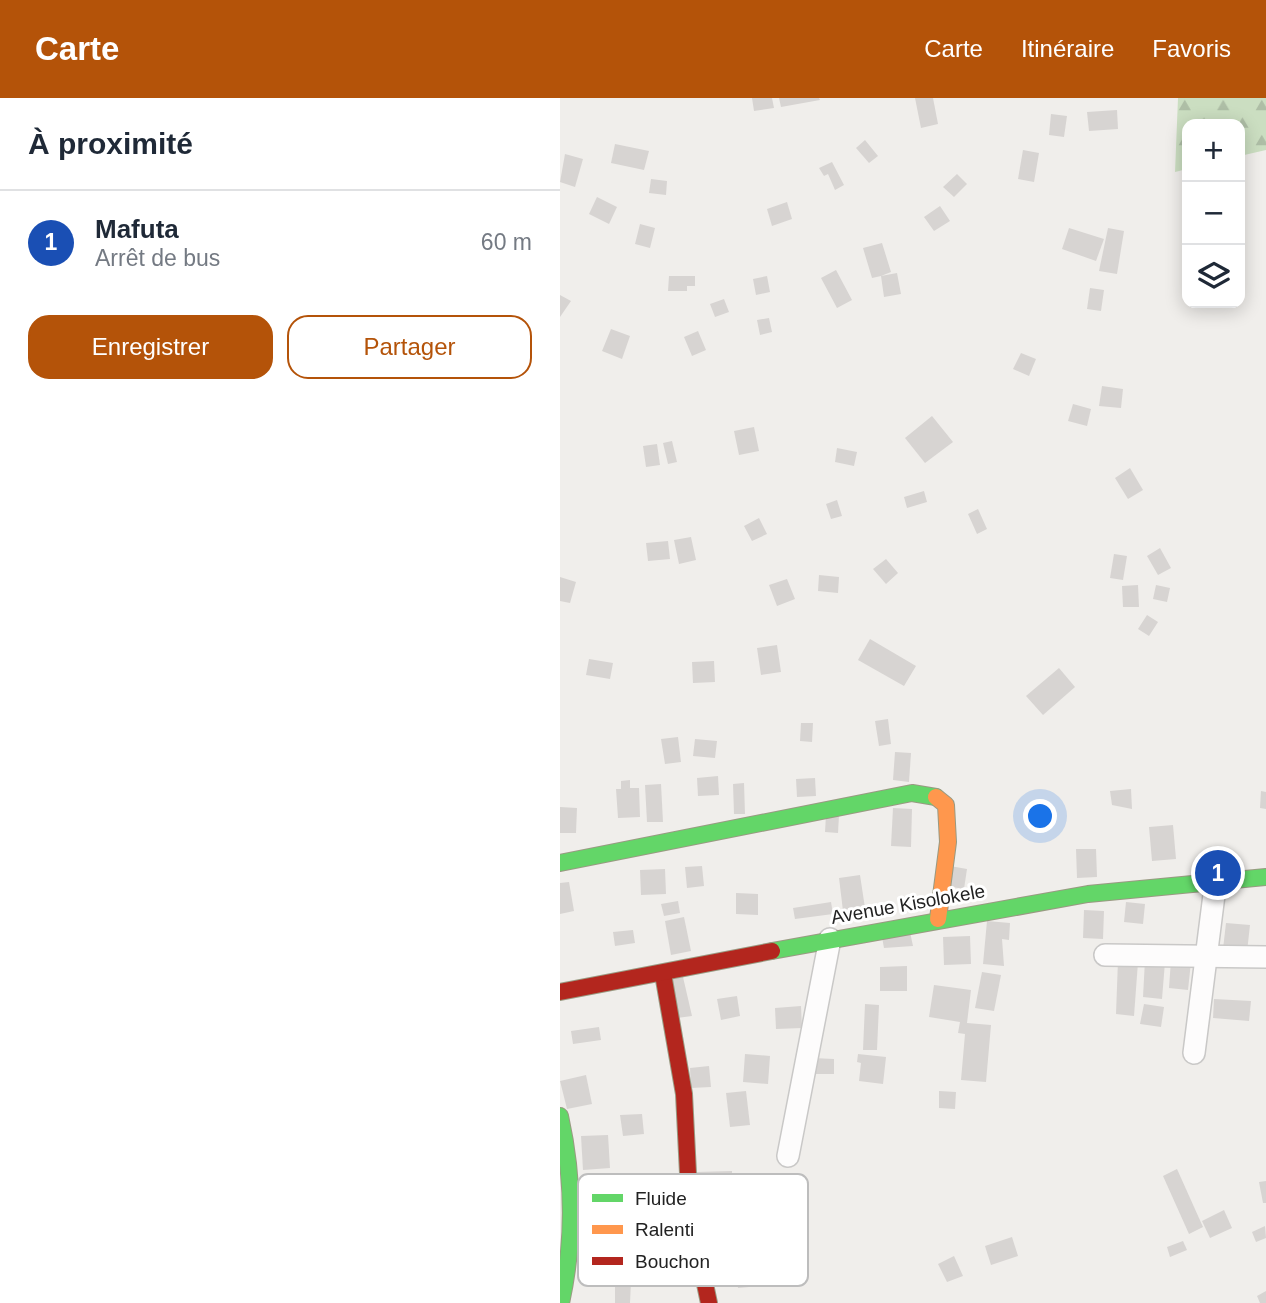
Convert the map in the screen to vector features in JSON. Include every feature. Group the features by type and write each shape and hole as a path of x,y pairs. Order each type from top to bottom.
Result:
{"street":[{"path":"560,863 912,793 932,795 946,804 952,821 938,919"},
{"name":"Avenue Kisolokele","path":"560,992 938,919 1106,892 1216,879 1266,877"},
{"path":"1194,1053 1216,879"},
{"path":"788,1156 830,939"},
{"path":"1105,955 1266,957"},
{"path":"663,974 684,1094 688,1174"},
{"path":"560,1116 567,1145 575,1210 561,1303"}],"green space":[{"path":"1178,98 1266,98 1266,150 1245,155 1245,119 1182,119 1182,170 1175,172"}],"building":[{"path":"752,98 772,98 774,108 754,111"},
{"path":"779,98 819,98 820,100 781,107"},
{"path":"915,98 933,98 938,124 921,128"},
{"path":"1117,110 1118,129 1089,131 1087,112"},
{"path":"1051,114 1067,116 1064,137 1049,135"},
{"path":"865,140 878,156 869,163 856,148"},
{"path":"615,144 649,151 644,170 611,163"},
{"path":"1023,150 1039,153 1034,182 1018,179"},
{"path":"565,154 583,159 575,187 560,182"},
{"path":"832,162 844,185 835,190 828,174 824,176 819,168"},
{"path":"957,174 967,184 954,197 943,187"},
{"path":"651,179 667,181 666,195 649,193"},
{"path":"597,197 617,207 609,224 589,214"},
{"path":"787,202 792,219 772,226 767,209"},
{"path":"940,206 950,221 934,231 924,217"},
{"path":"640,224 655,228 650,248 635,244"},
{"path":"1069,228 1104,239 1096,261 1062,249"},
{"path":"1108,228 1124,231 1117,274 1099,271"},
{"path":"882,243 891,272 872,278 863,248"},
{"path":"836,270 852,300 837,308 821,278"},
{"path":"897,273 901,294 884,297 881,276"},
{"path":"669,276 695,276 695,286 687,286 687,291 668,291"},
{"path":"767,276 770,292 756,295 753,279"},
{"path":"1090,288 1104,290 1101,311 1087,309"},
{"path":"560,295 571,301 560,317"},
{"path":"724,299 729,312 715,317 710,304"},
{"path":"769,318 772,332 760,335 757,320"},
{"path":"611,329 630,336 622,359 602,351"},
{"path":"698,331 706,350 692,356 684,337"},
{"path":"1021,353 1036,359 1029,376 1013,369"},
{"path":"1102,386 1123,389 1121,408 1099,406"},
{"path":"1073,404 1091,409 1087,426 1068,421"},
{"path":"932,416 953,442 925,463 905,438"},
{"path":"754,427 759,451 739,455 734,431"},
{"path":"672,441 677,462 668,464 663,443"},
{"path":"657,444 660,465 646,467 643,446"},
{"path":"837,448 857,452 854,466 835,462"},
{"path":"1130,468 1143,490 1128,499 1115,478"},
{"path":"924,491 927,502 907,508 904,497"},
{"path":"837,500 842,516 831,519 826,504"},
{"path":"978,509 987,529 977,534 968,514"},
{"path":"759,518 767,534 752,541 744,526"},
{"path":"691,537 696,560 679,564 674,540"},
{"path":"668,541 670,559 648,561 646,543"},
{"path":"1160,548 1171,568 1158,575 1147,556"},
{"path":"1114,554 1127,556 1123,580 1110,578"},
{"path":"886,559 898,573 886,584 873,569"},
{"path":"819,575 839,577 838,593 818,591"},
{"path":"560,577 576,582 570,603 560,601"},
{"path":"787,579 795,599 777,606 769,585"},
{"path":"1138,585 1139,607 1123,607 1122,586"},
{"path":"1156,585 1170,588 1167,602 1153,599"},
{"path":"1147,615 1158,622 1149,636 1138,629"},
{"path":"870,639 916,666 904,686 858,660"},
{"path":"777,645 781,672 761,675 757,648"},
{"path":"589,659 613,663 610,679 586,675"},
{"path":"714,661 715,682 693,683 692,662"},
{"path":"1059,668 1075,687 1043,715 1026,696"},
{"path":"888,719 891,744 879,746 875,721"},
{"path":"801,723 813,723 812,742 800,741"},
{"path":"678,737 681,762 665,764 661,739"},
{"path":"695,739 717,741 715,758 693,756"},
{"path":"895,752 911,753 909,782 893,780"},
{"path":"718,776 719,795 698,796 697,778"},
{"path":"815,778 816,796 797,797 796,779"},
{"path":"630,780 630,788 639,788 640,817 618,818 616,789 621,789 621,781"},
{"path":"744,783 745,814 734,814 733,784"},
{"path":"661,784 663,822 647,822 645,785"},
{"path":"1131,789 1132,809 1112,805 1110,791"},
{"path":"1261,791 1266,792 1266,809 1260,808"},
{"path":"560,807 577,808 576,833 560,833"},
{"path":"893,808 912,809 911,847 891,846"},
{"path":"826,815 839,815 838,833 825,832"},
{"path":"1173,825 1176,859 1152,861 1149,827"},
{"path":"1076,849 1096,849 1097,877 1077,878"},
{"path":"702,866 704,886 687,888 685,867"},
{"path":"950,866 967,869 964,889 946,886"},
{"path":"665,869 666,894 641,895 640,870"},
{"path":"860,875 865,908 843,911 839,878"},
{"path":"569,882 574,911 560,914 560,883"},
{"path":"736,893 758,894 758,915 736,914"},
{"path":"678,901 680,913 664,916 661,904"},
{"path":"831,902 833,914 795,919 793,908"},
{"path":"1126,902 1145,904 1143,924 1124,922"},
{"path":"1084,910 1104,911 1103,939 1083,938"},
{"path":"684,917 691,951 671,955 665,921"},
{"path":"987,921 1010,923 1009,940 1002,939 1004,966 983,964"},
{"path":"1226,923 1250,925 1247,952 1223,949"},
{"path":"633,930 635,943 615,946 613,932"},
{"path":"910,932 913,946 884,948 882,937"},
{"path":"970,936 971,964 944,965 943,937"},
{"path":"1118,960 1138,962 1134,1016 1116,1014"},
{"path":"1145,960 1165,962 1162,999 1143,997"},
{"path":"1171,960 1191,962 1188,990 1169,988"},
{"path":"907,966 907,991 880,991 880,967"},
{"path":"982,972 1001,975 994,1011 975,1008"},
{"path":"683,977 692,1016 677,1018 670,980"},
{"path":"934,985 971,990 967,1023 991,1025 986,1082 961,1080 965,1034 958,1033 960,1022 929,1017"},
{"path":"737,996 740,1016 721,1020 717,999"},
{"path":"1214,999 1251,1001 1249,1021 1213,1018"},
{"path":"865,1004 879,1005 877,1050 863,1050"},
{"path":"1144,1004 1164,1007 1161,1027 1140,1024"},
{"path":"801,1006 802,1028 776,1029 775,1008"},
{"path":"599,1027 601,1040 573,1044 571,1031"},
{"path":"745,1054 770,1056 768,1084 743,1082"},
{"path":"858,1054 886,1057 883,1084 859,1081 861,1063 857,1062"},
{"path":"813,1058 834,1059 834,1074 812,1074"},
{"path":"709,1066 711,1087 691,1088 690,1068"},
{"path":"586,1075 592,1104 567,1109 560,1081"},
{"path":"746,1091 750,1125 730,1127 726,1093"},
{"path":"939,1091 956,1092 955,1109 939,1108"},
{"path":"642,1114 644,1134 623,1136 620,1115"},
{"path":"608,1135 610,1168 583,1170 581,1136"},
{"path":"1177,1169 1203,1227 1189,1234 1163,1176"},
{"path":"732,1171 732,1174 696,1174"},
{"path":"1266,1181 1266,1203 1263,1203 1259,1182"},
{"path":"1224,1210 1232,1228 1210,1238 1202,1221"},
{"path":"1265,1226 1266,1238 1256,1242 1252,1232"},
{"path":"1012,1237 1018,1256 991,1265 985,1246"},
{"path":"1183,1241 1187,1250 1170,1257 1167,1247"},
{"path":"954,1256 963,1276 947,1282 938,1264"},
{"path":"615,1286 631,1286 630,1303 615,1303"},
{"path":"1266,1291 1266,1303 1260,1303 1257,1296"}],"traffic: fast":[{"path":"560,863 912,793 936,797"},
{"path":"772,951 1088,894 1266,877"},
{"path":"560,1116 568,1163 571,1209 569,1256 561,1303"}],"traffic: slow":[{"path":"936,797 946,805 948,842 938,919"}],"traffic: jam":[{"path":"560,992 772,951"},
{"path":"663,974 684,1094 688,1174"},
{"path":"705,1286 709,1303"}],"place":[{"name":"Mafuta","path":"1218,873"}]}
